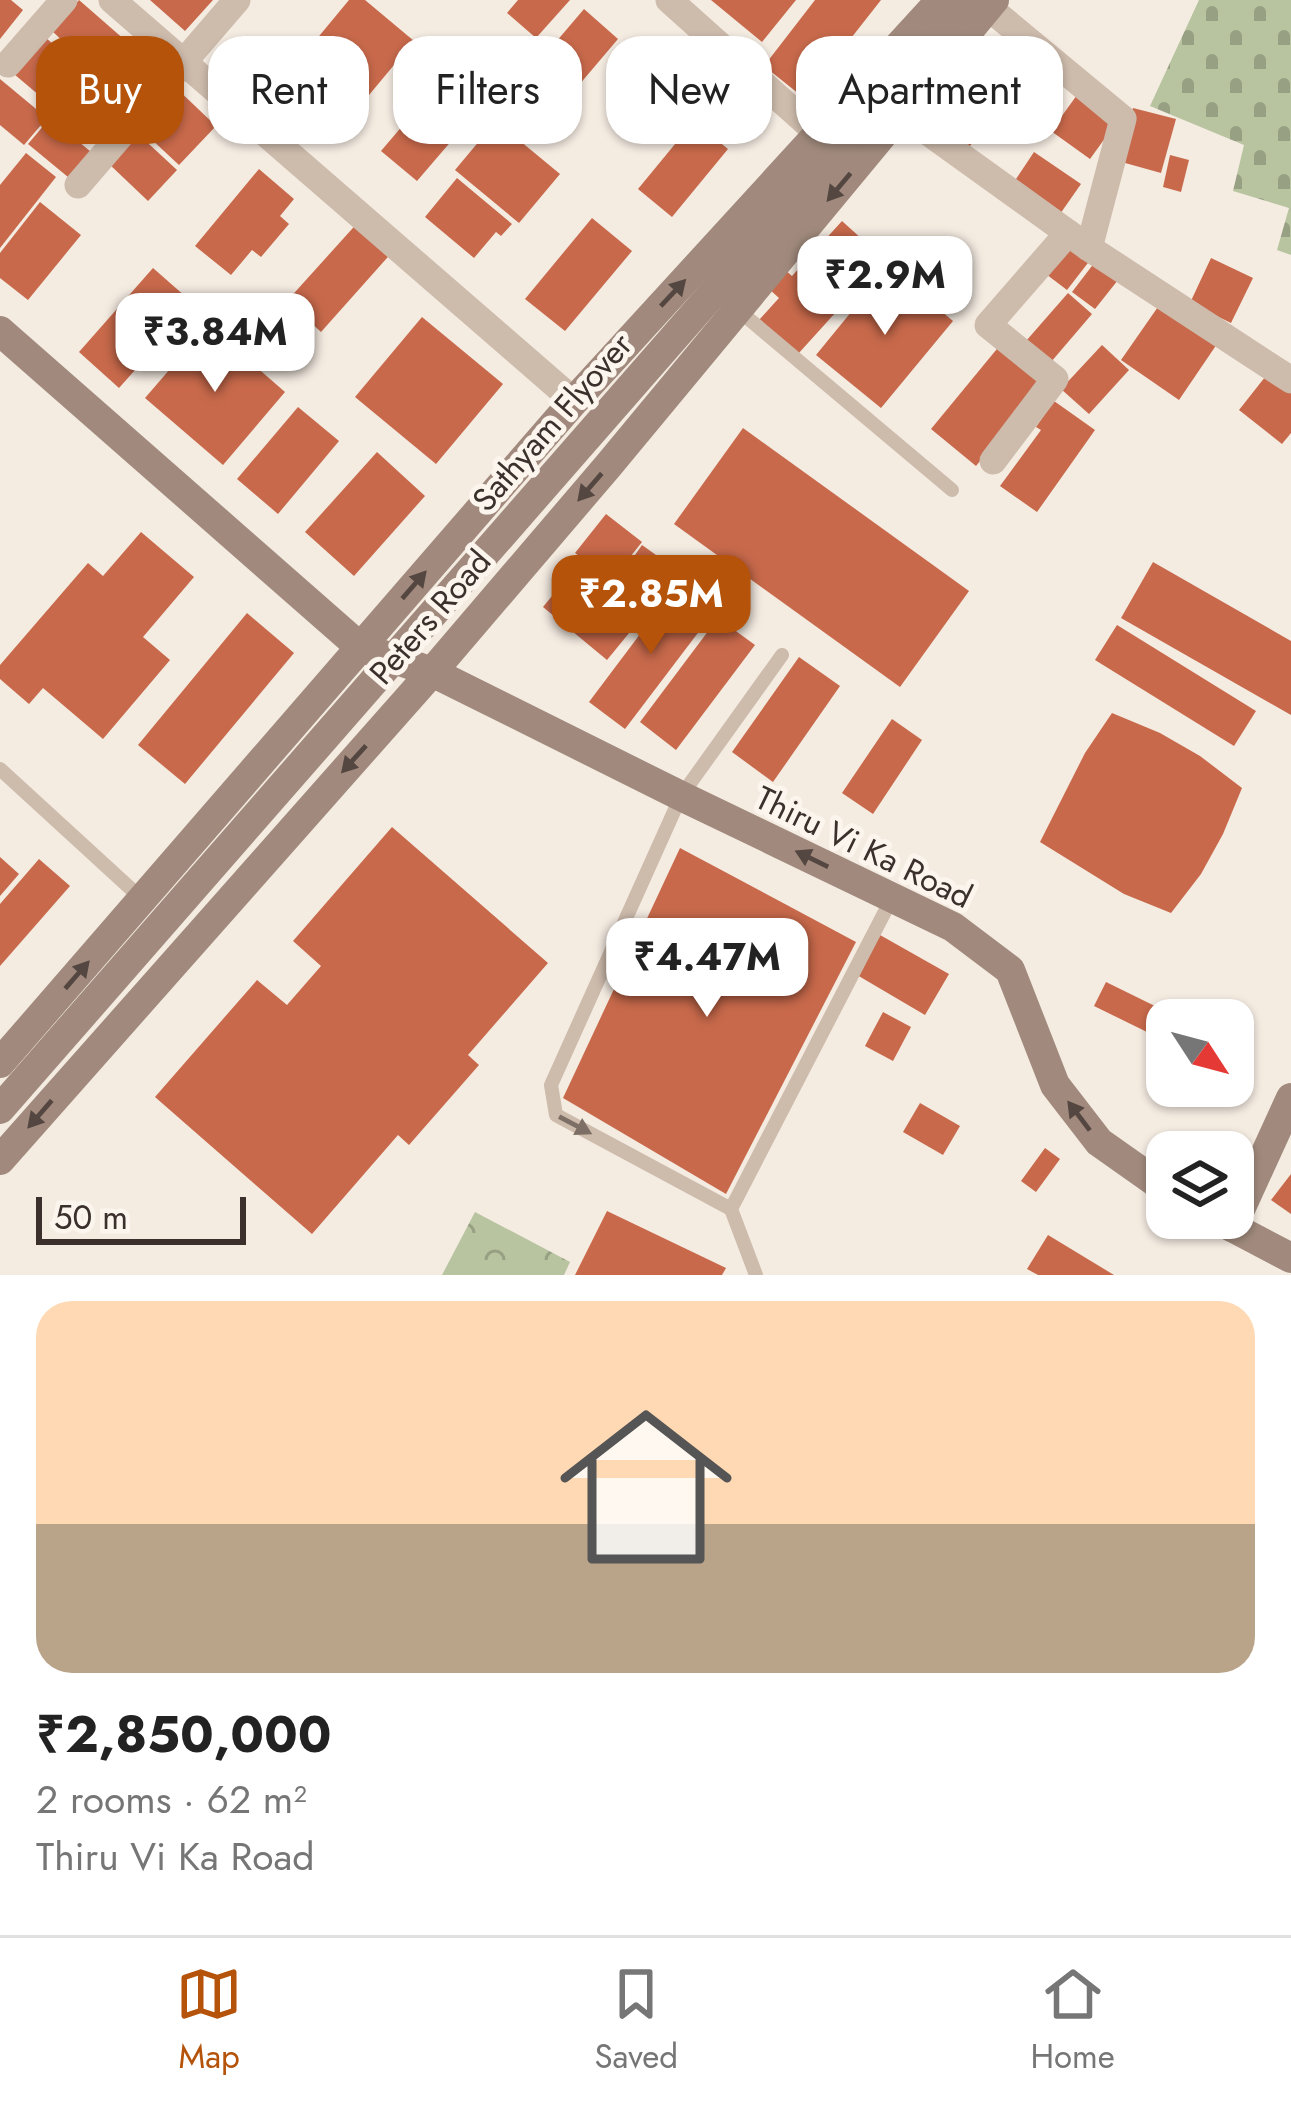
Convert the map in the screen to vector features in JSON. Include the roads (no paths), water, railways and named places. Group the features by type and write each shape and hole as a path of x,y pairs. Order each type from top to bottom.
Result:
{"main road":[{"name":"Peters Road","path":"908,36 941,0"},
{"name":"Peters Road","path":"958,36 984,2"},
{"name":"Sathyam Flyover","path":"0,1109 984,2"},
{"name":"Peters Road","path":"0,1064 574,401 810,144"},
{"name":"Peters Road","path":"0,1160 432,672 874,144"},
{"path":"0,331 360,647"},
{"name":"Thiru Vi Ka Road","path":"360,647 432,672 952,927 1010,970 1055,1085 1099,1142 1146,1175"},
{"path":"1254,1166 1291,1098"},
{"path":"1254,1238 1291,1258"}],"street":[{"path":"8,64 64,0"},
{"path":"112,0 154,36"},
{"path":"237,0 184,62 574,401"},
{"path":"669,0 796,113"},
{"path":"984,2 1123,119 1079,241 988,325 1054,379 993,461"},
{"path":"78,185 113,144"},
{"path":"944,144 1079,241 1291,380"}],"lane":[{"path":"737,309 952,490"},
{"path":"756,1275 731,1209 556,1115 551,1085 681,796 782,655"},
{"path":"0,769 191,942"},
{"path":"731,1209 892,898"}]}
